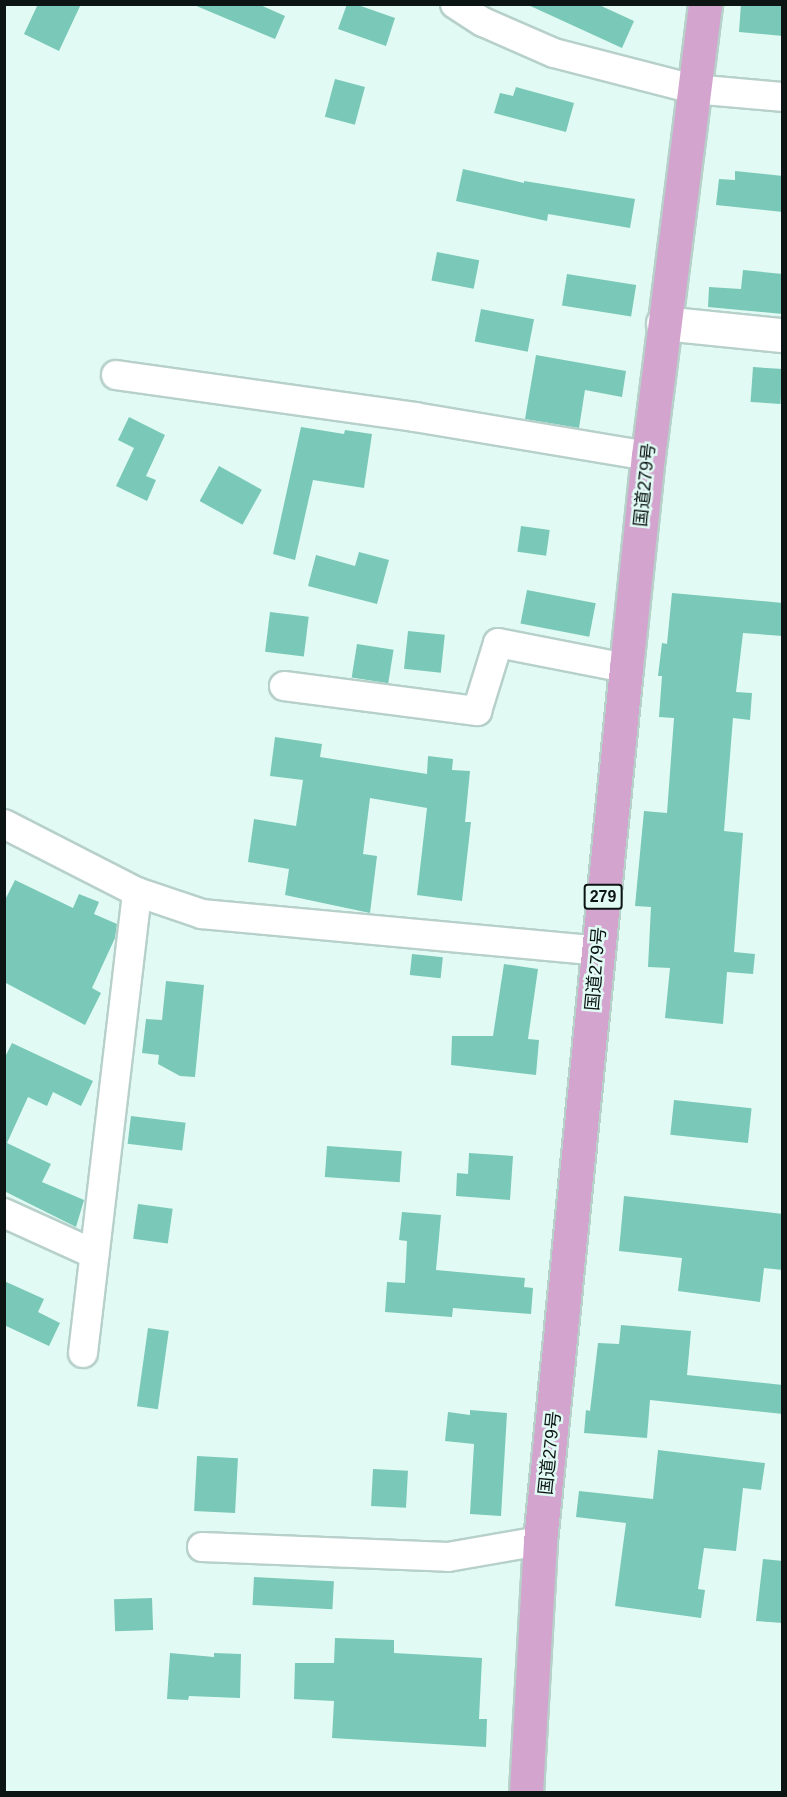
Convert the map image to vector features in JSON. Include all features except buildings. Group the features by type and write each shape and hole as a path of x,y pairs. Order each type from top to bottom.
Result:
{"highway":[{"name":"国道279号","path":"526,1792 540,1541 626,668 663,323 705,4"}],"main road":[{"path":"663,323 783,335"}],"street":[{"path":"455,4 483,22 554,53 693,89 783,97"},
{"path":"116,375 415,417 648,456"},
{"path":"284,686 477,711 498,643 626,668"},
{"path":"4,824 137,892 202,914 598,951"},
{"path":"83,1353 137,892"},
{"path":"4,1213 94,1254"},
{"path":"202,1547 448,1557 540,1541"}]}
